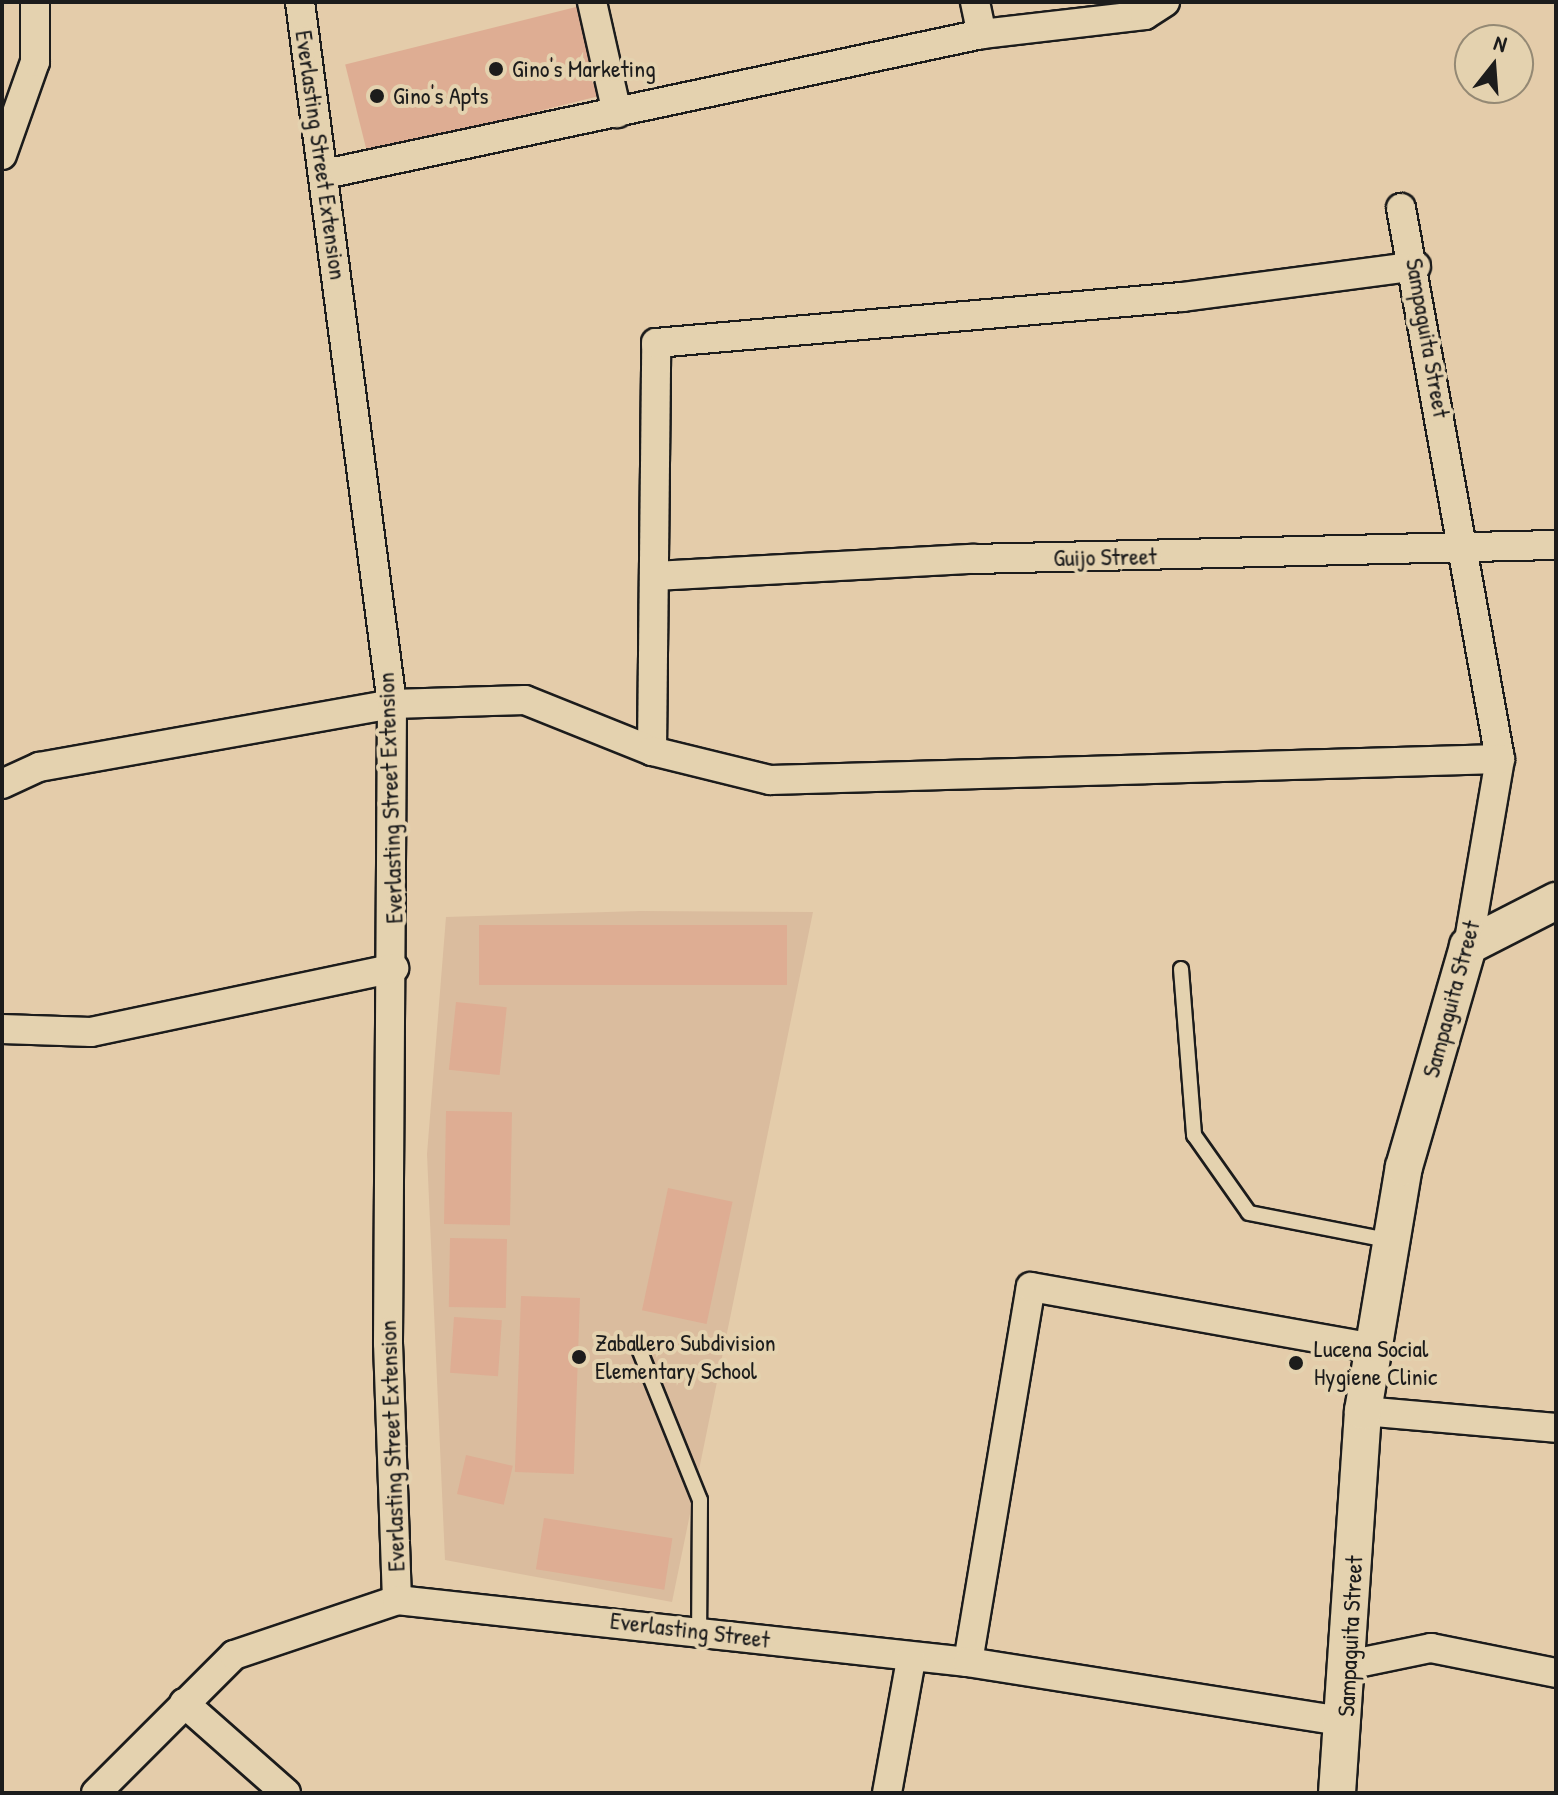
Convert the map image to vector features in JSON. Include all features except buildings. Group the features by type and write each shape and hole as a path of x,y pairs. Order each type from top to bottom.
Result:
{"street":[{"path":"2,155 35,62 35,2"},
{"name":"Everlasting Street Extension","path":"300,2 325,174 392,704 394,968 388,1343 397,1600"},
{"path":"592,2 617,113"},
{"path":"975,2 982,34"},
{"path":"325,174 982,34 1145,15 1165,2"},
{"name":"Sampaguita Street","path":"1337,1793 1345,1722 1363,1411 1387,1240 1468,946 1500,759 1416,266 1401,208"},
{"path":"652,751 656,343 1182,297 1416,266"},
{"name":"Guijo Street","path":"655,576 973,559 1465,553 1556,545"},
{"path":"2,784 39,767 392,704 525,700 652,751 770,780 1500,759"},
{"path":"1468,946 1556,901"},
{"path":"2,1029 91,1032 394,968"},
{"path":"968,1662 1031,1287 1372,1348"},
{"path":"1363,1411 1556,1428"},
{"name":"Everlasting Street","path":"96,1793 234,1655 397,1600 699,1629 911,1659 968,1662 1345,1722"},
{"path":"1348,1665 1431,1648 1556,1673"},
{"path":"887,1793 911,1659"},
{"path":"184,1703 286,1793"}],"lane":[{"path":"1181,969 1194,1135 1249,1213 1387,1240"},
{"path":"637,1344 700,1500 699,1629"}],"shaded area":[{"name":"Zaballero Subdivision Elementary School","path":"640,911 813,912 672,1602 445,1560 427,1154 446,917"}],"place":[{"name":"Gino's Marketing","path":"496,69"},
{"name":"Gino's Apts","path":"377,96"},
{"name":"Zaballero Subdivision Elementary School","path":"579,1357"},
{"name":"Lucena Social Hygiene Clinic","path":"1296,1363"}]}
